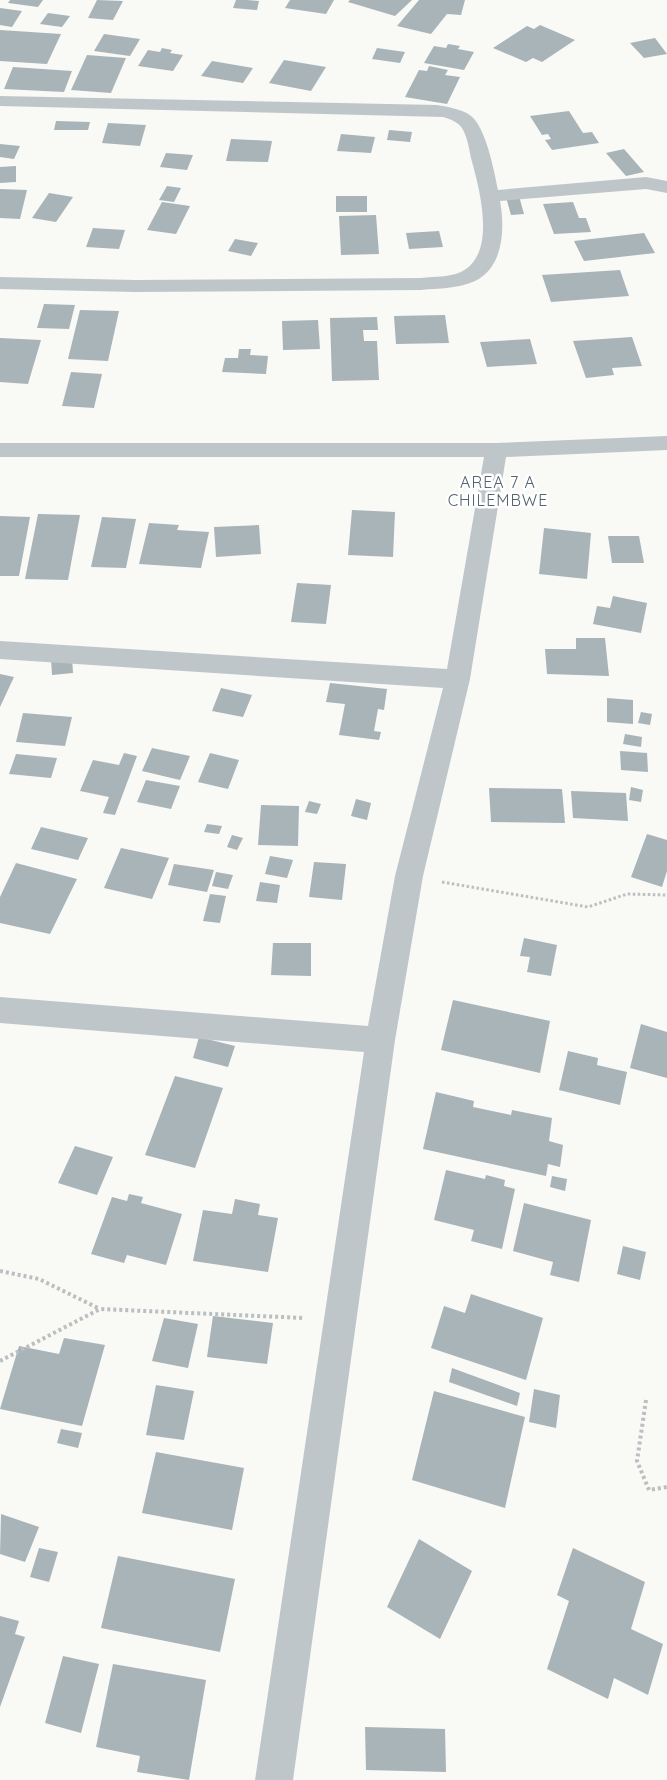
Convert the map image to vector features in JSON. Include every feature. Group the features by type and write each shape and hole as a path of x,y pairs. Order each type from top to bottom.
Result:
{"street":[{"path":"0,101 437,110 459,116 469,121 490,196 493,240 485,262 473,274 458,280 421,284 165,286 0,283"},
{"path":"490,196 646,183 667,187"},
{"path":"0,450 496,450 667,443"},
{"path":"274,1780 380,1040 409,876 458,679 496,450"},
{"path":"0,650 458,679"},
{"path":"0,1010 380,1040"}],"path":[{"path":"409,876 588,907 627,894 667,895"},
{"path":"0,1271 39,1279 100,1309 340,1320"},
{"path":"0,1361 100,1309"},
{"path":"646,1400 637,1461 648,1490 667,1487"}],"building":[{"path":"10,0 43,0 38,7 8,3"},
{"path":"97,0 123,1 113,20 88,18"},
{"path":"236,0 259,1 257,10 233,8"},
{"path":"290,0 334,0 326,14 285,8"},
{"path":"350,0 412,0 395,16 348,2"},
{"path":"419,0 465,0 461,15 447,14 431,34 397,26"},
{"path":"0,8 22,11 12,27 0,25"},
{"path":"48,13 70,16 62,27 40,24"},
{"path":"540,25 575,40 542,62 533,58 526,62 493,48 527,26 534,29"},
{"path":"0,30 61,34 47,64 0,61"},
{"path":"104,34 140,39 130,56 94,51"},
{"path":"655,38 667,54 644,58 630,43"},
{"path":"448,44 460,46 458,49 474,52 464,70 424,63 434,46 446,48"},
{"path":"162,48 172,50 170,53 183,55 173,71 138,66 148,50 160,52"},
{"path":"377,48 405,52 400,63 372,59"},
{"path":"87,55 126,58 111,93 71,90"},
{"path":"284,60 326,67 311,91 269,83"},
{"path":"212,61 253,68 243,83 201,76"},
{"path":"429,66 448,70 445,75 460,77 447,104 405,97 419,70 427,71"},
{"path":"13,67 72,71 64,92 4,89"},
{"path":"569,111 583,133 592,132 599,143 552,150 545,140 551,139 548,134 542,135 530,116"},
{"path":"56,121 90,122 88,130 54,130"},
{"path":"108,123 146,125 140,146 102,143"},
{"path":"389,130 412,132 410,142 387,140"},
{"path":"341,134 375,137 371,153 337,151"},
{"path":"231,139 272,141 268,162 226,161"},
{"path":"0,144 20,146 14,159 0,157"},
{"path":"624,149 644,172 626,176 606,153"},
{"path":"166,153 193,155 187,170 160,167"},
{"path":"16,166 16,182 0,183 0,167"},
{"path":"167,186 181,188 174,202 159,200"},
{"path":"0,189 27,190 20,219 0,218"},
{"path":"49,193 73,197 56,222 32,218"},
{"path":"336,196 367,196 367,212 336,212"},
{"path":"519,196 524,214 511,215 506,197"},
{"path":"162,202 190,206 176,234 147,230"},
{"path":"573,202 579,218 586,218 591,232 554,234 543,204"},
{"path":"376,215 379,254 341,255 339,216"},
{"path":"93,228 125,230 119,249 86,247"},
{"path":"439,231 443,247 409,249 406,233"},
{"path":"644,233 655,253 584,261 574,241"},
{"path":"235,239 258,243 251,256 228,251"},
{"path":"620,270 629,296 551,302 542,275"},
{"path":"44,304 75,305 69,329 37,328"},
{"path":"80,310 119,311 108,361 68,359"},
{"path":"445,315 449,343 396,344 394,316"},
{"path":"377,317 378,330 363,330 364,341 377,341 379,380 332,381 330,318"},
{"path":"318,320 320,349 283,350 282,321"},
{"path":"632,337 642,366 612,368 614,375 586,378 573,341"},
{"path":"0,338 41,340 28,384 0,382"},
{"path":"530,339 537,364 487,367 480,342"},
{"path":"239,349 251,349 250,355 268,356 266,374 222,372 225,358 238,358"},
{"path":"71,372 102,374 94,408 62,406"},
{"path":"352,510 395,512 393,557 348,555"},
{"path":"38,514 80,515 68,580 25,579"},
{"path":"0,516 30,517 19,576 0,576"},
{"path":"102,517 136,519 126,568 91,567"},
{"path":"149,523 179,525 177,530 209,532 201,568 139,564"},
{"path":"259,525 261,554 216,557 214,527"},
{"path":"544,528 591,533 587,579 539,574"},
{"path":"608,536 639,536 644,563 612,563"},
{"path":"297,583 331,585 326,624 291,622"},
{"path":"613,596 647,603 641,633 593,624 597,606 610,608"},
{"path":"576,638 605,638 609,676 547,674 545,649 576,649"},
{"path":"72,657 73,673 52,675 51,659"},
{"path":"0,674 14,677 0,707"},
{"path":"330,683 387,689 384,710 378,709 374,731 381,732 379,740 339,735 345,704 326,702"},
{"path":"221,688 252,695 243,717 212,711"},
{"path":"607,698 633,700 633,724 607,722"},
{"path":"641,712 652,714 650,725 638,723"},
{"path":"23,713 72,717 65,746 16,742"},
{"path":"625,734 642,737 641,747 623,744"},
{"path":"152,748 190,756 180,780 142,771"},
{"path":"620,751 647,753 648,772 621,770"},
{"path":"124,753 137,756 115,815 103,813 109,797 80,791 93,760 119,765"},
{"path":"210,753 239,760 228,789 198,782"},
{"path":"16,754 57,758 51,778 9,774"},
{"path":"146,780 180,786 171,809 137,802"},
{"path":"631,787 643,790 641,802 629,800"},
{"path":"489,788 562,789 565,823 491,822"},
{"path":"571,791 626,793 628,821 573,818"},
{"path":"356,799 371,803 367,820 351,816"},
{"path":"309,801 321,804 317,814 305,812"},
{"path":"261,805 299,806 298,846 258,845"},
{"path":"207,824 222,826 219,834 204,832"},
{"path":"41,827 88,838 78,860 31,849"},
{"path":"647,834 667,840 667,871 662,887 631,877"},
{"path":"232,835 243,838 237,850 227,847"},
{"path":"121,848 169,858 152,899 104,888"},
{"path":"270,856 293,860 287,878 265,874"},
{"path":"314,862 346,864 342,900 309,897"},
{"path":"16,863 77,879 50,934 0,923 0,897"},
{"path":"174,864 214,870 207,892 168,885"},
{"path":"216,872 233,875 228,889 212,886"},
{"path":"260,882 280,885 277,903 256,901"},
{"path":"210,894 226,896 220,923 203,921"},
{"path":"524,938 557,945 551,976 527,972 530,957 520,956"},
{"path":"273,943 311,943 311,976 271,975"},
{"path":"453,1000 550,1021 540,1073 441,1050"},
{"path":"641,1024 667,1032 667,1078 630,1068"},
{"path":"199,1037 235,1046 228,1067 193,1058"},
{"path":"568,1051 598,1058 597,1065 627,1072 620,1105 559,1090"},
{"path":"175,1076 223,1088 195,1168 145,1155"},
{"path":"436,1092 474,1101 473,1107 511,1115 512,1110 552,1118 549,1141 563,1145 560,1167 548,1164 546,1176 423,1149"},
{"path":"75,1146 113,1157 97,1195 58,1183"},
{"path":"446,1170 485,1179 486,1175 505,1180 504,1186 515,1189 502,1249 471,1241 474,1230 434,1220"},
{"path":"552,1176 567,1179 565,1191 550,1187"},
{"path":"129,1194 143,1197 141,1203 182,1214 166,1265 127,1255 124,1263 91,1254 112,1197 127,1201"},
{"path":"235,1199 260,1204 258,1215 278,1218 268,1272 193,1261 203,1210 232,1214"},
{"path":"524,1203 591,1220 579,1282 550,1275 553,1262 513,1251"},
{"path":"623,1246 646,1252 640,1280 617,1274"},
{"path":"471,1294 543,1318 526,1380 431,1348 444,1306 465,1313"},
{"path":"213,1316 273,1323 267,1364 207,1357"},
{"path":"164,1318 198,1324 188,1368 152,1361"},
{"path":"64,1338 105,1345 82,1426 0,1409 19,1346 59,1354"},
{"path":"452,1368 520,1393 517,1406 449,1382"},
{"path":"156,1385 194,1391 184,1440 146,1435"},
{"path":"534,1389 560,1395 556,1428 529,1422"},
{"path":"434,1391 525,1417 505,1508 412,1480"},
{"path":"61,1429 82,1433 78,1448 57,1443"},
{"path":"156,1452 244,1468 232,1530 142,1513"},
{"path":"1,1514 39,1527 25,1562 0,1554"},
{"path":"419,1539 472,1571 440,1639 387,1607"},
{"path":"39,1548 58,1552 49,1582 30,1577"},
{"path":"573,1548 645,1582 631,1629 663,1644 648,1695 614,1678 608,1699 547,1669 569,1601 557,1595"},
{"path":"118,1556 235,1579 220,1652 101,1628"},
{"path":"0,1616 19,1621 15,1634 25,1637 0,1707"},
{"path":"63,1656 99,1664 81,1733 45,1723"},
{"path":"113,1664 206,1680 189,1780 137,1772 140,1756 96,1747"},
{"path":"365,1727 445,1729 446,1772 366,1770"}],"district":[{"name":"AREA 7 A CHILEMBWE","path":"498,491"}]}
